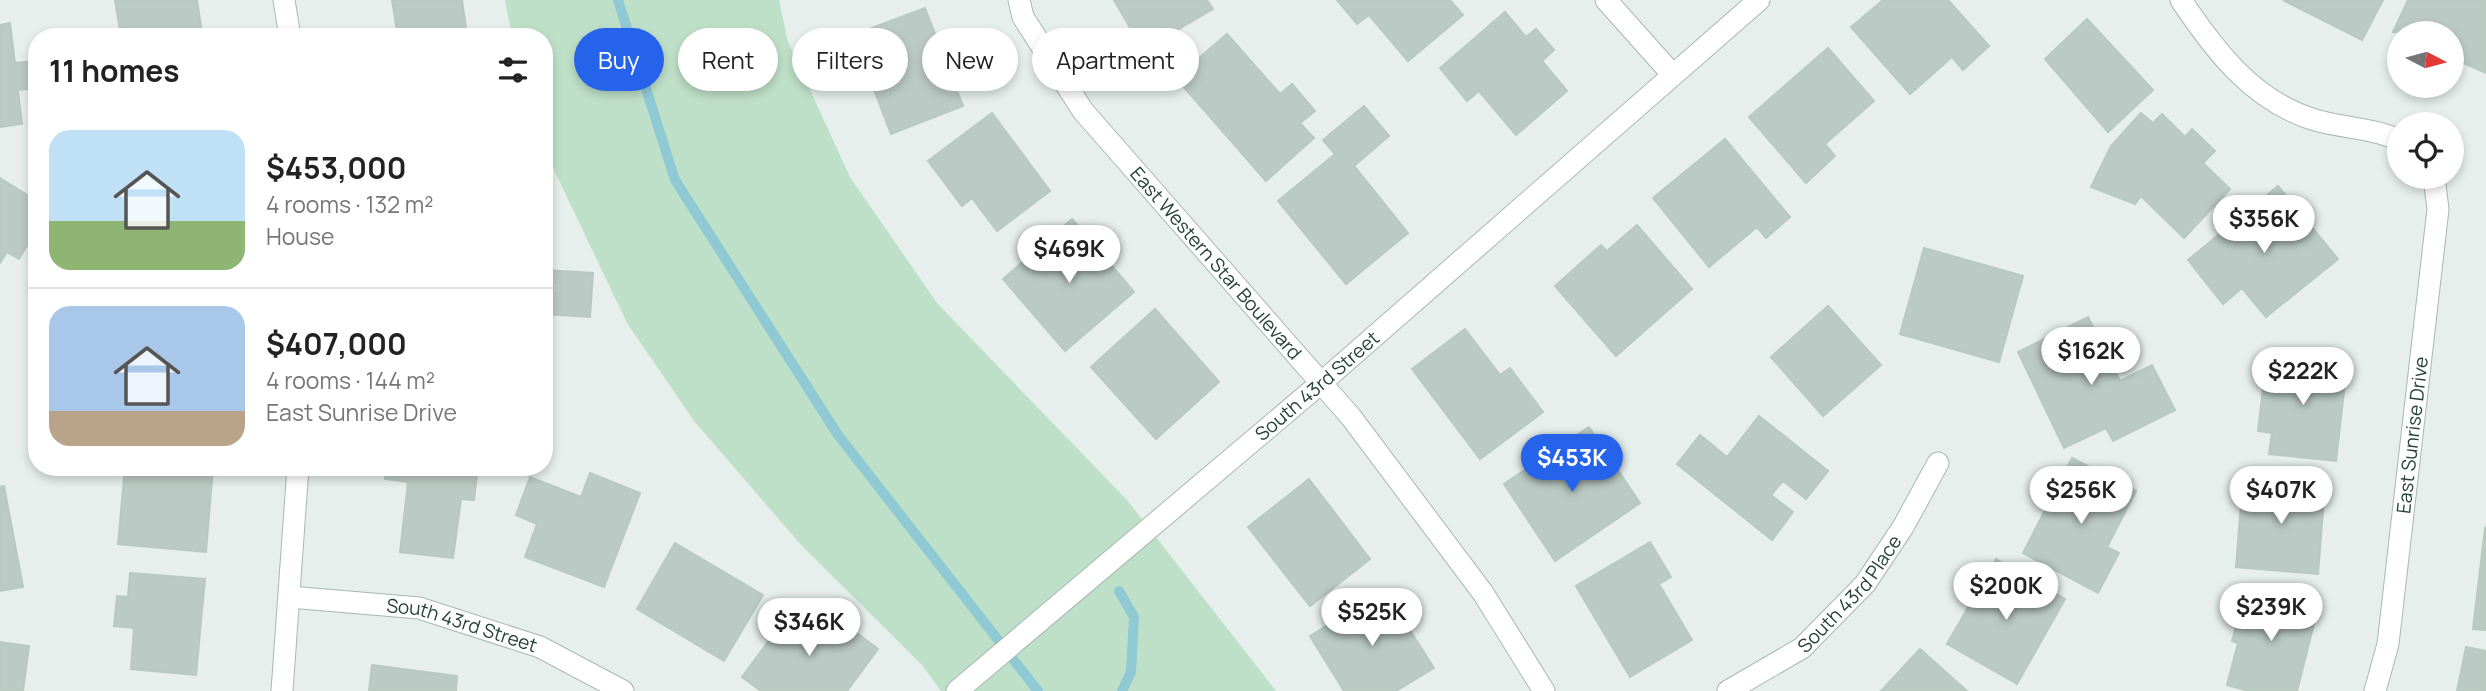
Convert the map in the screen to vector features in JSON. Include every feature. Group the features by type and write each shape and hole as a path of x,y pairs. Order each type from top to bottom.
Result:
{"street":[{"path":"284,0 289,28"},
{"name":"East Western Star Boulevard","path":"1019,0 1023,17 1083,111 1321,383 1483,593 1544,691"},
{"path":"1606,0 1672,74"},
{"name":"South 43rd Street","path":"957,691 1321,383 1759,0"},
{"path":"2181,0 2209,42 2261,96 2314,120 2387,134"},
{"name":"East Sunrise Drive","path":"2375,691 2388,644 2438,209 2436,189"},
{"name":"South 43rd Place","path":"1728,691 1802,648 1865,584 1903,527 1938,463"},
{"path":"282,691 297,476"},
{"name":"South 43rd Street","path":"290,597 419,608 540,647 624,691"}],"green space":[{"path":"505,0 779,0 792,51 792,91 811,91 850,177 937,303 1127,500 1276,691 941,691 922,665 802,546 694,421 627,323 553,166 553,28 510,28"}],"building":[{"path":"115,0 197,0 201,28 120,28"},
{"path":"392,0 462,0 466,28 397,28"},
{"path":"1114,0 1207,0 1213,9 1181,28 1130,28"},
{"path":"1337,0 1450,0 1463,15 1408,61 1369,15 1357,24"},
{"path":"1883,0 1948,0 1989,46 1963,70 1952,57 1910,94 1851,27"},
{"path":"2283,0 2383,0 2362,40"},
{"path":"2408,0 2486,0 2486,73 2464,63 2464,21 2398,21"},
{"path":"925,8 933,28 922,28 922,91 957,91 963,106 891,134 874,91 908,91 908,28 872,28"},
{"path":"1505,12 1526,37 1536,29 1554,50 1542,61 1567,91 1516,135 1479,91 1467,101 1440,68"},
{"path":"2087,19 2153,90 2108,132 2045,59"},
{"path":"10,23 15,63 28,62 28,89 18,90 22,124 0,127 0,25"},
{"path":"1227,34 1280,94 1292,84 1315,111 1300,123 1314,138 1266,181 1187,91 1199,91 1199,58"},
{"path":"1828,48 1874,101 1825,144 1835,156 1806,183 1749,117"},
{"path":"1364,106 1389,136 1354,166 1408,233 1346,284 1278,201 1335,154 1323,140"},
{"path":"992,113 1050,191 997,231 972,198 962,206 928,161"},
{"path":"2141,113 2153,123 2162,114 2185,137 2192,129 2215,151 2203,163 2230,189 2184,238 2141,196 2135,204 2091,187 2111,146"},
{"path":"1725,139 1790,217 1766,238 1757,227 1709,267 1653,198"},
{"path":"0,178 28,195 28,244 19,259 7,252 0,263"},
{"path":"2278,186 2338,259 2266,317 2242,288 2223,304 2188,260"},
{"path":"1072,219 1134,292 1065,351 1003,279"},
{"path":"1637,225 1692,289 1616,356 1555,286 1601,245 1607,251"},
{"path":"1924,248 2023,276 1999,362 1900,334"},
{"path":"553,271 593,273 590,317 553,315"},
{"path":"1828,306 1881,365 1823,416 1771,357"},
{"path":"1155,309 1219,382 1156,439 1091,367"},
{"path":"2088,317 2120,381 2152,365 2175,410 2113,441 2106,428 2064,448 2018,352"},
{"path":"1465,329 1500,375 1510,368 1543,412 1480,459 1412,369"},
{"path":"2267,355 2347,365 2336,461 2269,454 2272,433 2258,431"},
{"path":"1759,416 1828,471 1806,499 1783,481 1771,495 1793,512 1772,540 1677,464 1700,435 1727,457"},
{"path":"1589,427 1640,503 1555,561 1504,484"},
{"path":"2072,458 2136,491 2107,547 2119,553 2098,593 2023,553"},
{"path":"590,473 640,493 604,587 525,557 537,524 516,515 530,477 581,497"},
{"path":"124,476 212,476 206,552 118,544"},
{"path":"386,476 477,476 474,500 461,499 453,558 400,552 408,482 385,479"},
{"path":"2243,478 2325,485 2318,574 2236,567"},
{"path":"1309,479 1370,559 1310,606 1248,527"},
{"path":"4,486 23,587 0,591 0,487"},
{"path":"2486,529 2486,630 2473,629"},
{"path":"1650,542 1671,577 1659,584 1692,640 1630,677 1576,586"},
{"path":"675,543 763,595 724,661 637,609"},
{"path":"1996,559 2065,599 2017,684 1947,644"},
{"path":"130,573 205,579 196,675 131,669 134,628 114,626 117,596 128,597"},
{"path":"2246,589 2318,608 2297,691 2249,691 2227,685 2238,643 2232,641"},
{"path":"1384,590 1434,668 1396,691 1344,691 1310,636"},
{"path":"796,604 847,641 854,631 878,649 847,691 761,691 742,677"},
{"path":"0,642 29,646 23,691 0,691"},
{"path":"2466,647 2486,651 2486,691 2457,691"},
{"path":"1920,649 1967,691 1881,691"},
{"path":"372,665 457,676 456,691 369,691"}],"waterway":[{"path":"618,0 675,180 838,435 1038,691"},
{"path":"1119,591 1134,617 1131,672 1122,691"}]}
